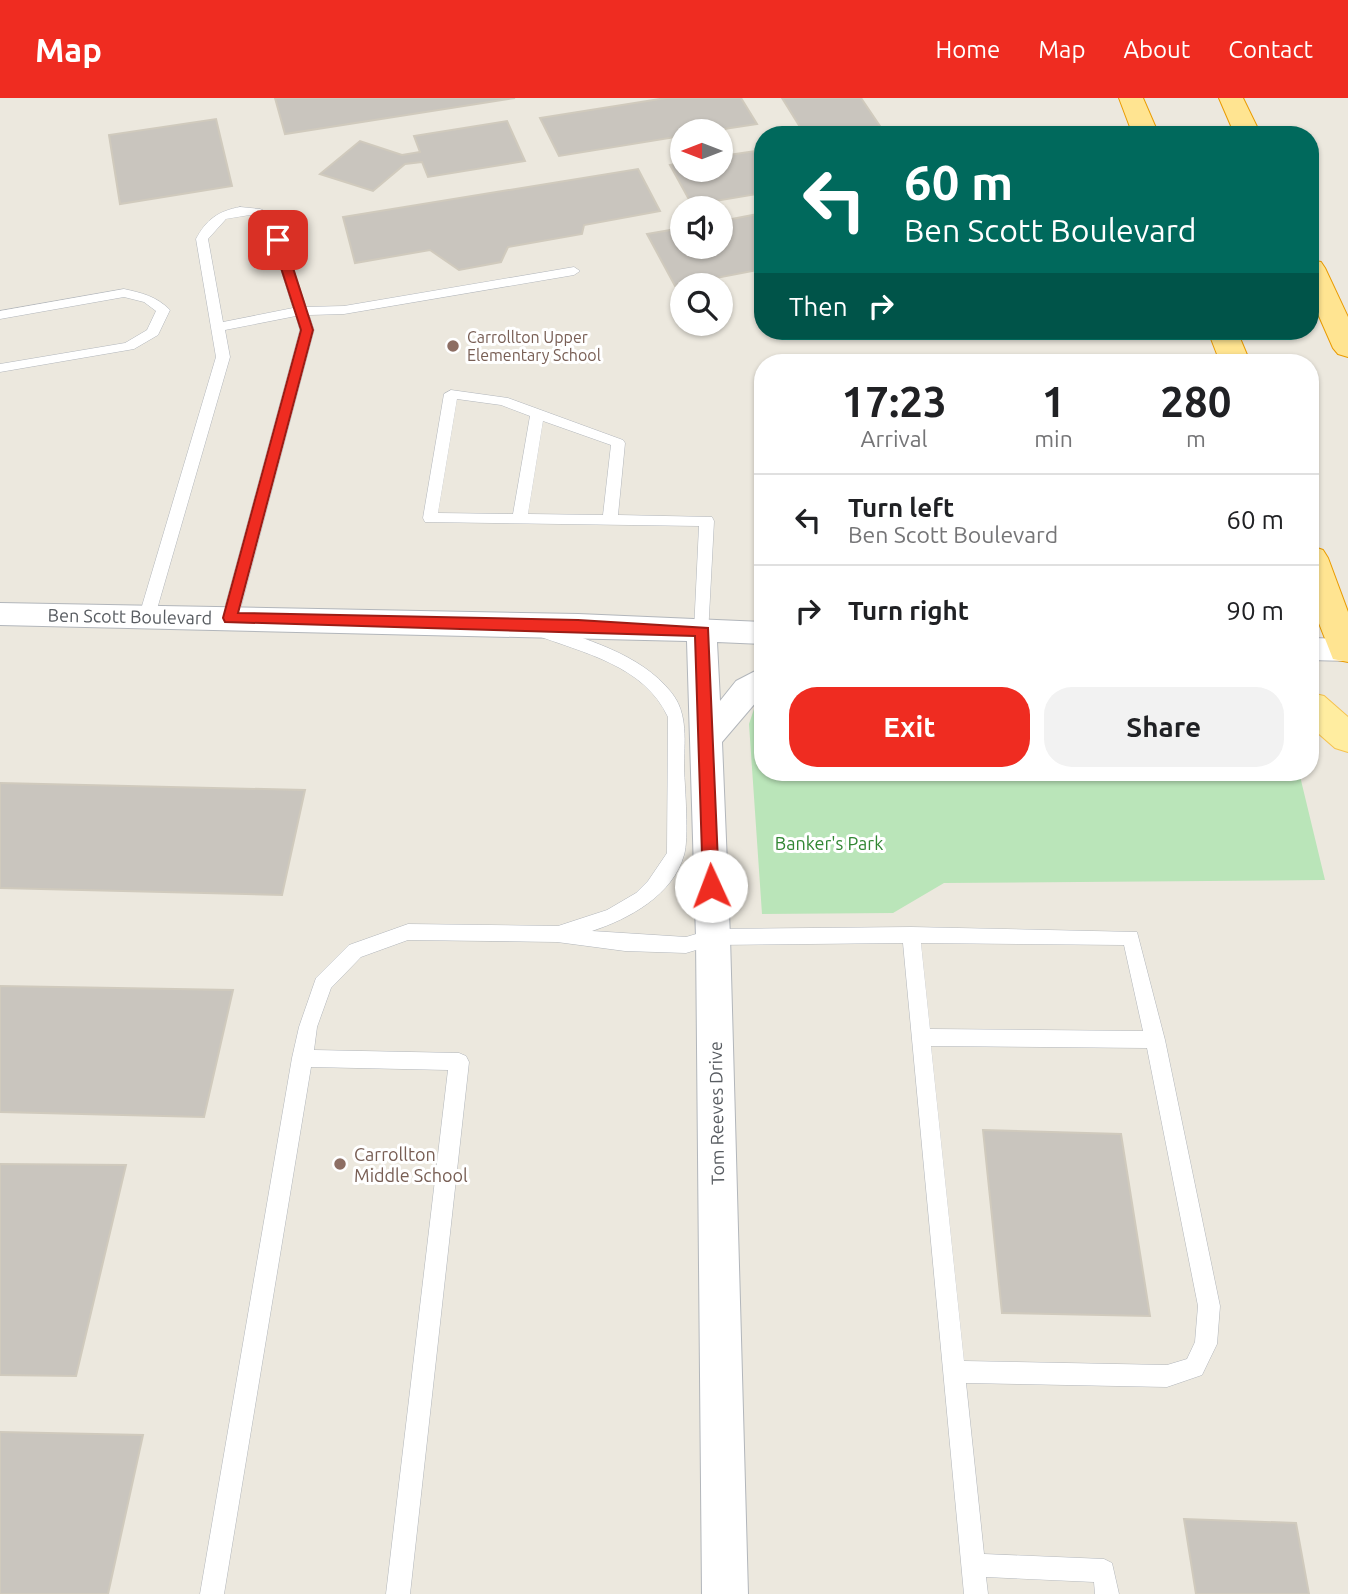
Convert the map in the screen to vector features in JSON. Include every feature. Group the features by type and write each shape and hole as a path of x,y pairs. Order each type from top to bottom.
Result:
{"highway":[{"path":"1131,98 1142,126"},
{"path":"1231,98 1244,126"},
{"path":"1319,285 1348,348"},
{"path":"1319,586 1338,652"}],"main road":[{"path":"1319,713 1348,738"}],"street":[{"name":"Ben Scott Boulevard","path":"0,614 523,624 754,633"},
{"name":"Tom Reeves Drive","path":"702,631 713,937 725,1594"},
{"path":"705,741 747,689 754,684"}],"lane":[{"path":"147,616 223,357 202,239 207,226 223,214 238,210 270,216 307,330 230,618"},
{"path":"218,327 301,311 344,310 574,271"},
{"path":"0,315 124,293 149,299 163,310 153,332 129,346 0,368"},
{"path":"610,520 618,443 503,401 451,394 430,518 610,520 707,521 702,631"},
{"path":"520,519 537,414"},
{"path":"523,624 639,671 671,701 676,717 676,854 667,872 634,906 603,922 557,934"},
{"path":"212,1594 307,1027 323,984 355,951 408,932 557,934 625,943 674,944 713,937 1131,937 1155,1040 1209,1306 1206,1344 1194,1367 1167,1376 954,1372"},
{"path":"911,935 976,1594"},
{"path":"921,1037 1155,1040"},
{"path":"302,1058 459,1062 398,1594"},
{"path":"974,1565 1104,1571 1107,1594"}],"green space":[{"name":"Banker's Park","path":"754,709 754,781 1301,781 1325,880 944,883 893,913 762,914 749,724"}],"building":[{"path":"275,98 515,98 285,134"},
{"path":"666,98 741,98 757,124 733,128 733,119 670,119 670,138 559,156 540,118"},
{"path":"782,98 861,98 880,126 799,126"},
{"path":"216,119 232,186 120,204 109,135"},
{"path":"507,121 525,161 428,177 422,162 405,164 373,191 320,174 360,141 402,155 420,152 414,136"},
{"path":"754,151 754,195 733,198 687,196 679,182 733,182 733,154"},
{"path":"638,169 660,211 584,225 582,234 508,247 501,262 459,270 430,250 355,263 343,217"},
{"path":"754,215 754,271 733,275 670,273 670,277 647,234 670,230 670,259 733,259 733,219"},
{"path":"0,783 305,790 282,895 0,888"},
{"path":"0,986 233,990 204,1117 0,1112"},
{"path":"983,1130 1121,1134 1150,1316 1002,1313"},
{"path":"0,1164 126,1165 76,1376 0,1375"},
{"path":"0,1432 143,1435 108,1594 0,1594"},
{"path":"1184,1519 1296,1523 1309,1594 1196,1594"}],"place":[{"name":"Carrollton Upper Elementary School","path":"453,346"},
{"name":"Carrollton Middle School","path":"340,1164"}],"route":[{"path":"278,240 307,330 230,618 578,625 702,631 711,886"}]}
